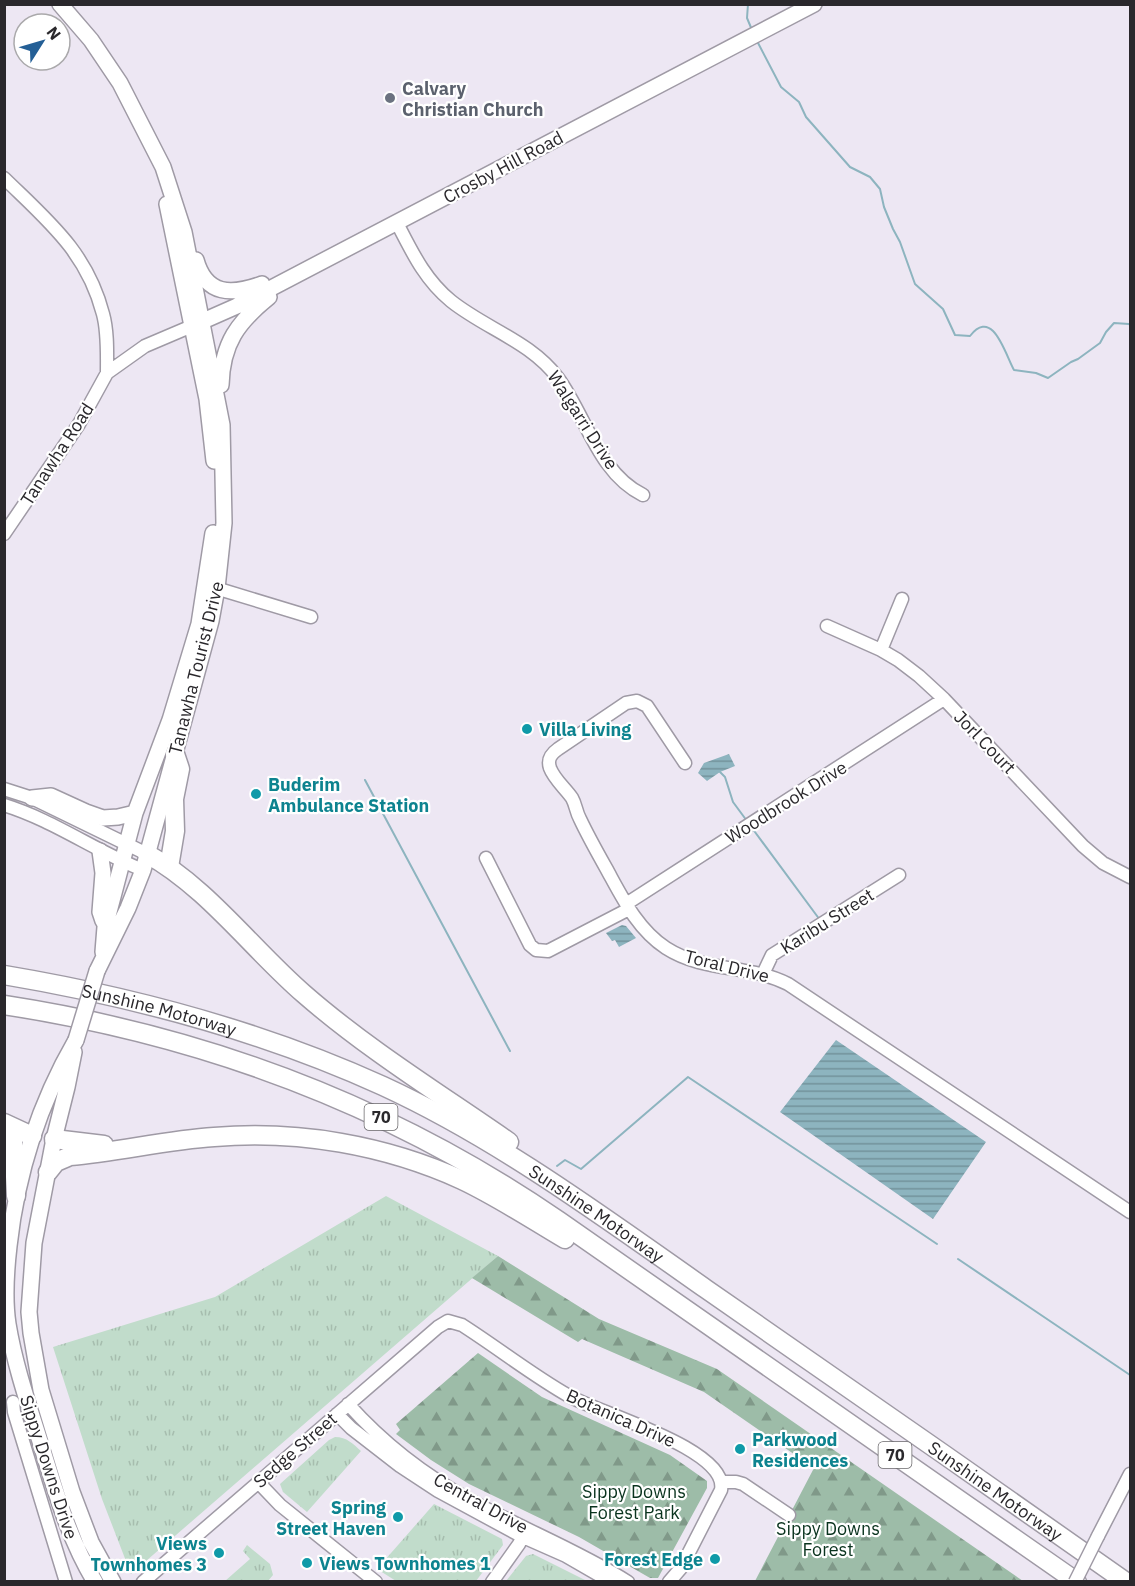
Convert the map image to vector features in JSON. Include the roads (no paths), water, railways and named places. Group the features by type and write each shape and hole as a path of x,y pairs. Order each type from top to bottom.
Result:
{"highway":[{"path":"169,867 174,842 174,799 180,769 176,754"},
{"path":"145,862 169,867 287,979 334,1019 547,1169 672,1265"},
{"name":"Sunshine Motorway","path":"4,975 74,987 207,1020 323,1060 385,1088 480,1138 521,1162 672,1265 1126,1581"},
{"name":"Sunshine Motorway","path":"4,1005 119,1027 218,1053 370,1112 471,1165 529,1200 1076,1581"},
{"path":"7,1125 32,1136"},
{"path":"7,1125 13,1138 16,1196"},
{"path":"48,1172 56,1162 64,1157 214,1137 271,1135 325,1140 380,1151 462,1180 488,1193 713,1328"},
{"path":"54,1139 130,1148"}],"main road":[{"name":"Tanawha Tourist Drive","path":"54,1139 76,1040 100,964 120,925 145,862 211,621 215,474 197,324 177,205 164,167 120,83 91,40 60,4"},
{"name":"Crosby Hill Road","path":"197,324 237,306 814,4"},
{"name":"Tanawha Tourist Drive","path":"100,964 105,927 124,862 135,813 170,720 211,586 224,523 222,425 168,206 142,126"},
{"path":"177,205 188,230 199,272 210,284 219,289 232,292 244,291 302,271"},
{"path":"222,425 221,371 233,334 247,314 302,271"},
{"path":"32,798 51,796 104,818 135,813"},
{"path":"100,850 103,873 100,912 105,927"},
{"name":"Tanawha Tourist Drive","path":"32,1136 53,1082 76,1040"},
{"path":"32,1136 54,1139"},
{"name":"Sippy Downs Drive","path":"32,1136 16,1196 6,1261 6,1314 19,1376 61,1510 78,1552 95,1581"},
{"name":"Sippy Downs Drive","path":"54,1139 32,1260 29,1311 31,1333 41,1390 72,1492 91,1542 113,1581"},
{"path":"6,1314 29,1311"}],"street":[{"path":"4,178 68,240 84,267 104,316 107,373"},
{"name":"Walgarri Drive","path":"397,223 422,270 435,287 453,303 526,347 545,363 568,392 605,460 633,490 643,495"},
{"name":"Tanawha Road","path":"4,534 79,424 107,373 145,346 197,324"},
{"path":"211,586 311,617"},
{"path":"881,650 902,599"},
{"name":"Jorl Court","path":"826,626 881,650 919,676 944,699 1083,846 1103,863 1131,877"},
{"name":"Woodbrook Drive","path":"486,858 530,945 536,950 548,951 628,907 944,699"},
{"name":"Toral Drive","path":"685,763 647,706 637,701 626,703 558,748 550,757 553,773 572,798 578,816 628,907 644,929 676,954 702,964 778,978 794,987 1131,1212"},
{"path":"4,789 32,798 128,845 145,862"},
{"path":"4,805 43,821 124,862 145,862"},
{"name":"Karibu Street","path":"763,974 772,955 899,875"},
{"name":"Sedge Street","path":"144,1581 438,1327 448,1321"},
{"name":"Botanica Drive","path":"448,1321 462,1325 572,1398 678,1443 712,1466 719,1473 722,1482"},
{"name":"Sippy Downs Drive","path":"13,1402 14,1413 66,1581"},
{"name":"Central Drive","path":"348,1404 370,1428 407,1459 469,1500 611,1581"},
{"name":"Central Drive","path":"338,1414 351,1428 400,1466 438,1491 525,1533 566,1546 628,1581"},
{"path":"1076,1581 1131,1474"},
{"path":"258,1482 280,1505 376,1581"},
{"path":"669,1581 681,1568 720,1493 722,1482 743,1484 789,1515"},
{"path":"492,1581 525,1533"},
{"path":"679,1581 681,1568"}],"water":[{"path":"729,754 735,766 707,781 698,773 704,763"},
{"path":"622,925 626,926 636,938 619,947 615,940 612,941 606,933"},
{"path":"836,1040 986,1142 933,1219 780,1112"}],"waterway":[{"path":"748,4 747,18 752,30"},
{"path":"757,41 781,87 799,102 806,117 850,167 870,177 880,189 884,207 915,284 943,309 955,335 970,336 978,328 985,327 992,330 1014,370 1036,373 1048,378 1100,343 1114,323 1130,325"},
{"path":"720,772 725,777 733,802 747,821"},
{"path":"365,780 510,1051"},
{"path":"752,828 820,920"},
{"path":"557,1166 565,1160 581,1169 688,1077 937,1244"},
{"path":"958,1259 1130,1375"}],"place":[{"name":"Calvary Christian Church","path":"390,98"},
{"name":"Villa Living","path":"527,729"},
{"name":"Buderim Ambulance Station","path":"256,794"},
{"name":"Parkwood Residences","path":"740,1449"},
{"name":"Spring Street Haven","path":"398,1517"},
{"name":"Views Townhomes 3","path":"219,1553"},
{"name":"Forest Edge","path":"715,1559"},
{"name":"Views Townhomes 1","path":"307,1563"}],"park label":[{"name":"Sippy Downs Forest Park","path":"634,1501"},
{"name":"Sippy Downs Forest","path":"828,1538"}]}
